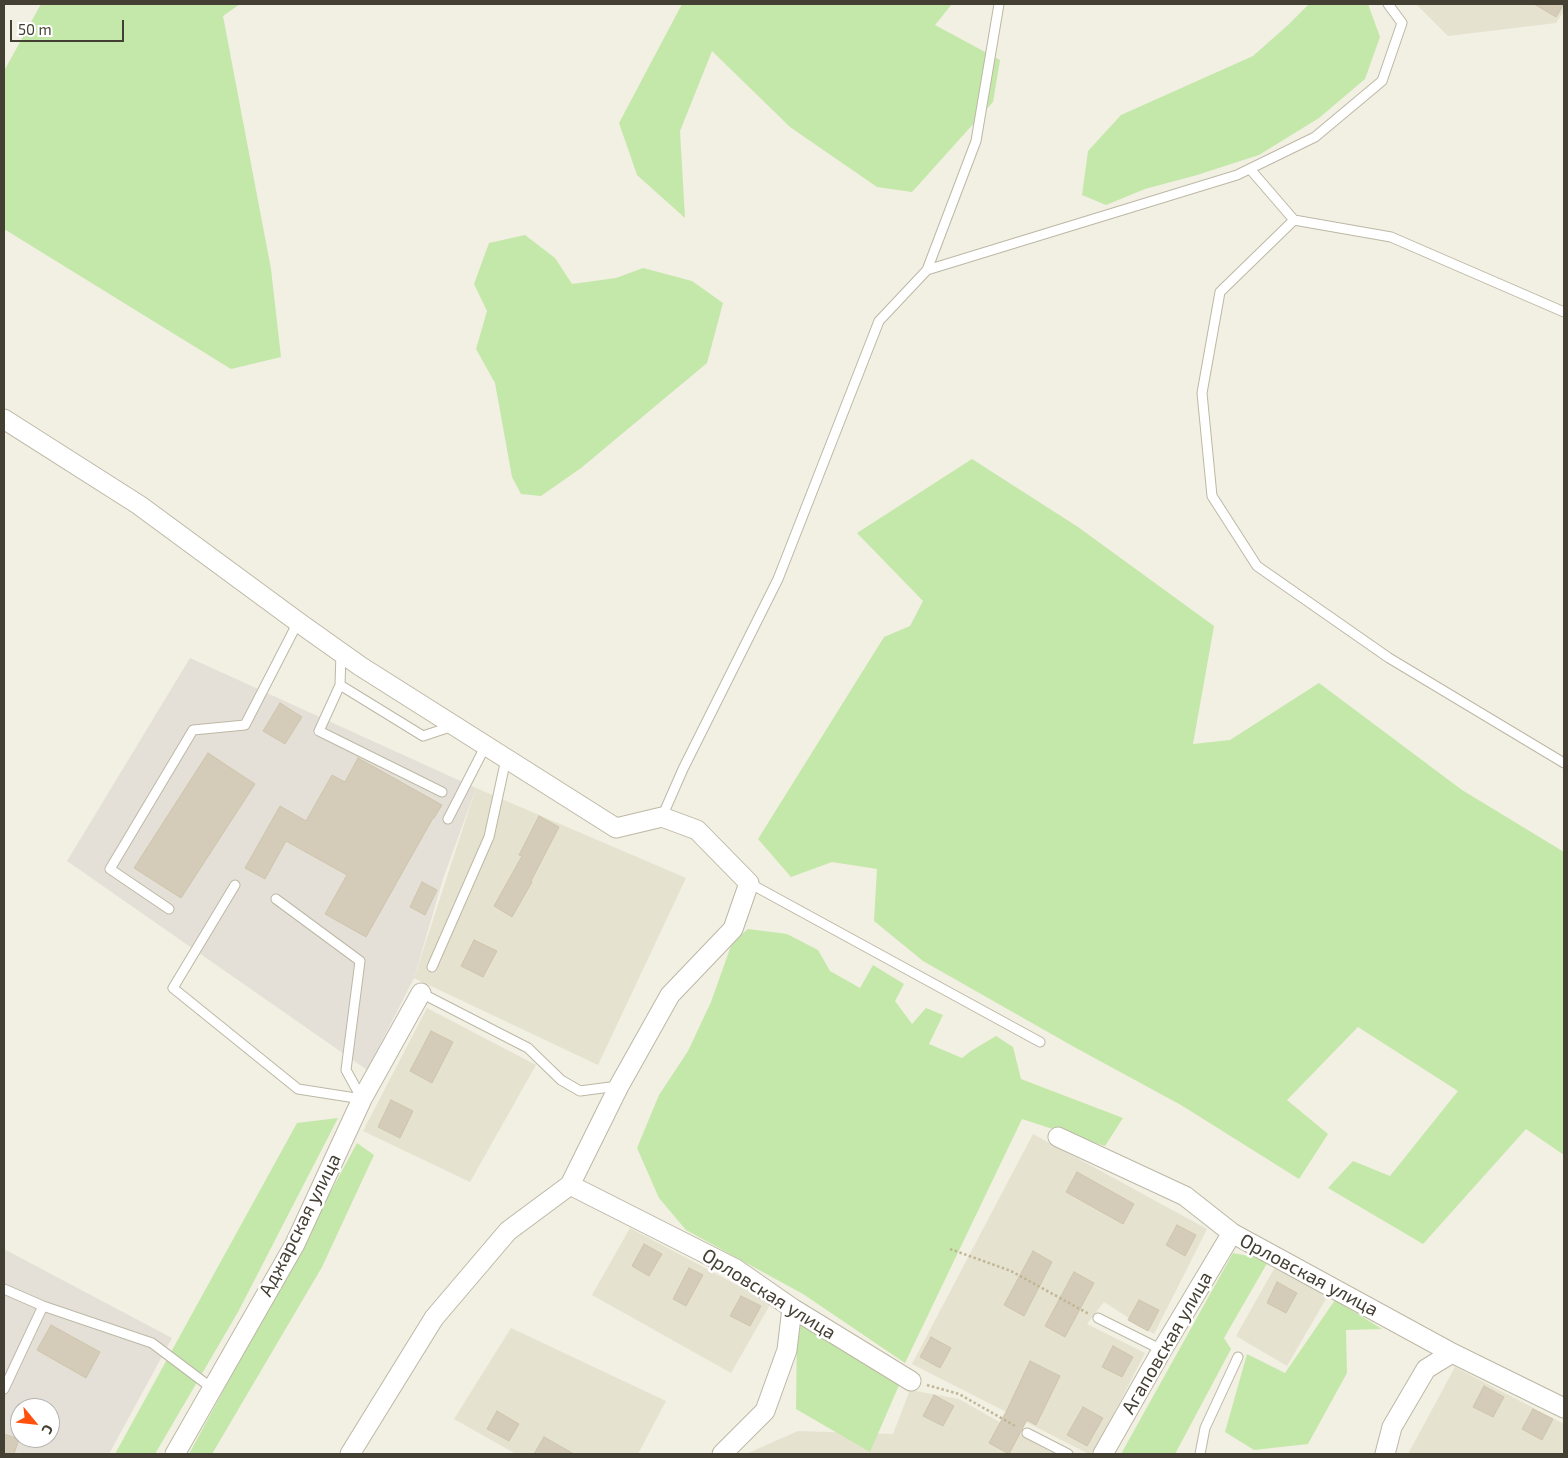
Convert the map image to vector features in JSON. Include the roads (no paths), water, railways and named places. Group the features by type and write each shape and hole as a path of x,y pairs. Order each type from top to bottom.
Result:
{"street":[{"path":"4,419 139,505 341,652 616,828 662,818 697,830 749,883 733,929 670,995 619,1086 570,1185 508,1231 434,1318 350,1454"},
{"name":"Аджарская улица","path":"175,1454 295,1244 362,1100 420,993"},
{"name":"Орловская улица","path":"1058,1137 1185,1196 1232,1233 1452,1352 1564,1408"},
{"name":"Орловская улица","path":"570,1185 736,1269 792,1308 911,1381"},
{"name":"Агаповская улица","path":"1103,1454 1232,1233"},
{"path":"722,1454 765,1411 787,1350 792,1308"},
{"path":"1385,1454 1392,1426 1426,1369 1452,1352"}],"lane":[{"path":"662,818 683,769 778,579 879,320 927,270 976,141 999,4"},
{"path":"927,270 1237,175 1315,137 1382,81 1402,23 1388,4"},
{"path":"1250,169 1294,220 1391,237 1564,312"},
{"path":"1294,220 1220,292 1202,393 1212,496 1257,566 1389,658 1564,763"},
{"path":"169,909 110,868 193,730 244,725 298,622"},
{"path":"341,652 340,685 319,730 442,792"},
{"path":"340,685 424,736 454,725"},
{"path":"448,819 486,745"},
{"path":"432,967 489,837 506,758"},
{"path":"749,883 1040,1042"},
{"path":"236,885 173,988 298,1089 362,1100"},
{"path":"276,899 360,961 346,1070 362,1100"},
{"path":"420,993 528,1048 561,1080 580,1091 619,1086"},
{"path":"4,1289 44,1306 152,1343 212,1389"},
{"path":"4,1389 44,1306"},
{"path":"1098,1318 1162,1350"},
{"path":"1200,1454 1205,1428 1238,1357"},
{"path":"1027,1433 1068,1454"}]}
